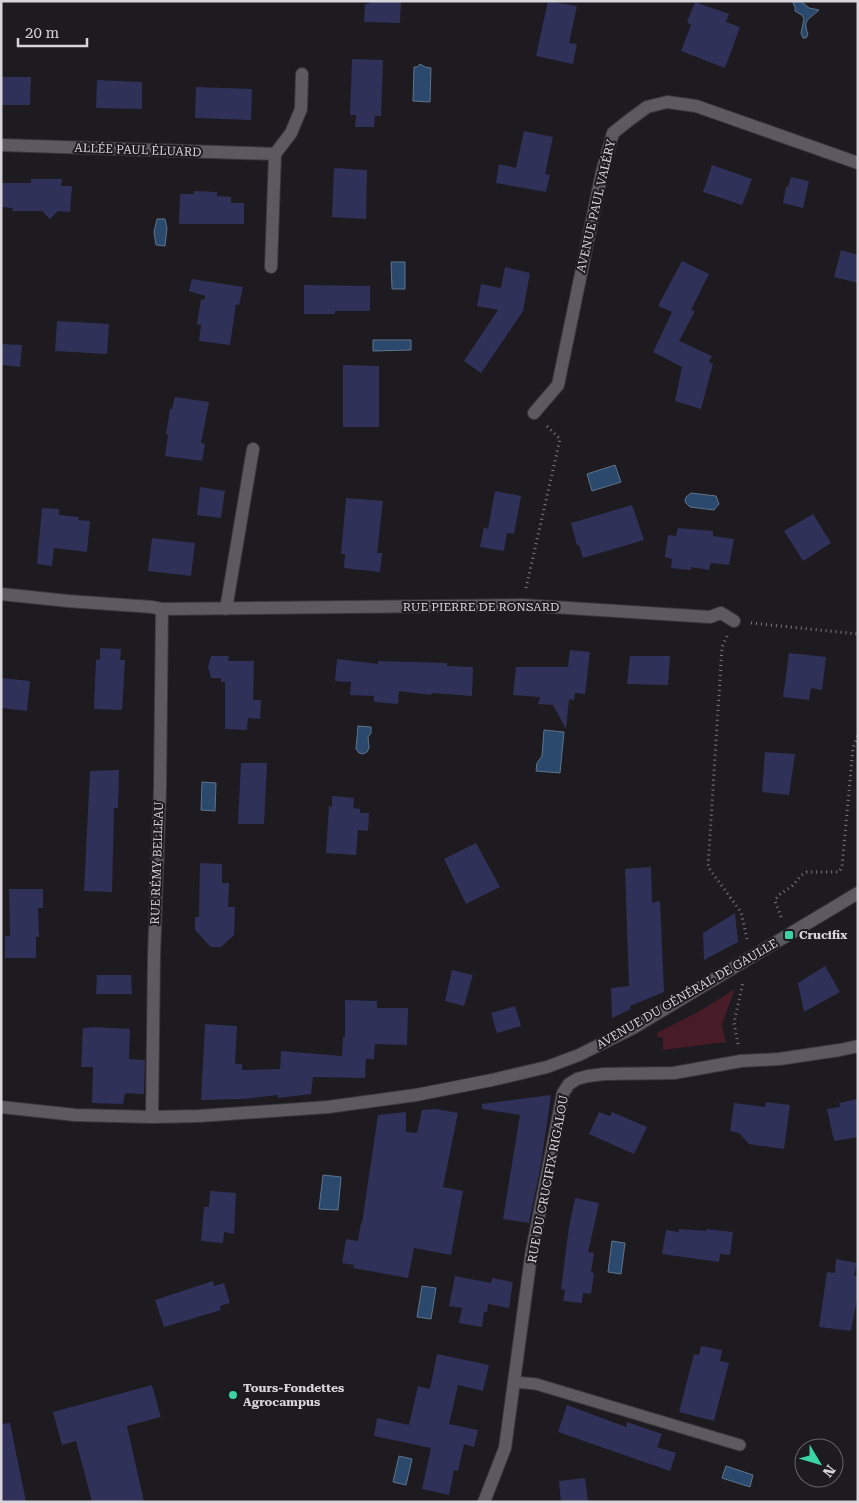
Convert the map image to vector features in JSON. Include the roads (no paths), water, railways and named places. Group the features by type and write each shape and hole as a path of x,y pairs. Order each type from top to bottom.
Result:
{"street":[{"path":"271,267 275,154 291,133 301,109 302,74"},
{"name":"AVENUE PAUL VALÉRY","path":"534,413 558,385 602,172 613,134 628,121 647,107 667,102 696,106 858,163"},
{"name":"ALLÉE PAUL ÉLUARD","path":"1,145 275,154"},
{"path":"226,609 253,448"},
{"name":"RUE PIERRE DE RONSARD","path":"1,594 162,609 522,605 710,617 721,614 734,621"},
{"name":"RUE RÉMY BELLEAU","path":"152,1117 162,609"},
{"name":"AVENUE DU GÉNÉRAL DE GAULLE","path":"1,1106 75,1115 152,1117 199,1116 328,1107 416,1095 547,1067 579,1055 633,1028 858,893"},
{"name":"RUE DU CRUCIFIX RIGALOU","path":"484,1502 505,1448 531,1256 563,1093 569,1084 577,1078 588,1076 674,1073 741,1061 779,1059 858,1046"}],"lane":[{"path":"514,1382 536,1384 740,1445"}],"water":[{"path":"792,1 801,1 809,8 819,10 806,22 808,34 806,38 803,38 801,33 804,19 802,15 795,11"},
{"path":"420,64 431,68 430,102 413,101 414,67"},
{"path":"157,219 165,219 167,228 165,246 156,245 154,232"},
{"path":"391,262 405,262 405,289 392,289"},
{"path":"373,340 411,340 411,350 373,351"},
{"path":"615,465 621,482 592,491 587,474"},
{"path":"691,493 716,496 719,504 714,510 690,507 685,502 686,497"},
{"path":"358,726 371,727 371,733 368,737 369,748 363,754 359,753 356,749"},
{"path":"544,730 564,732 560,773 536,771 537,763 542,756"},
{"path":"202,782 216,783 215,811 201,810"},
{"path":"323,1175 341,1177 338,1210 319,1209"},
{"path":"612,1241 625,1243 621,1274 608,1272"},
{"path":"422,1286 436,1288 431,1319 417,1317"},
{"path":"399,1456 412,1459 406,1485 393,1482"},
{"path":"726,1466 753,1475 750,1487 722,1478"}],"place":[{"name":"Crucifix","path":"789,935"},
{"name":"Tours-Fondettes Agrocampus","path":"233,1395"}]}
